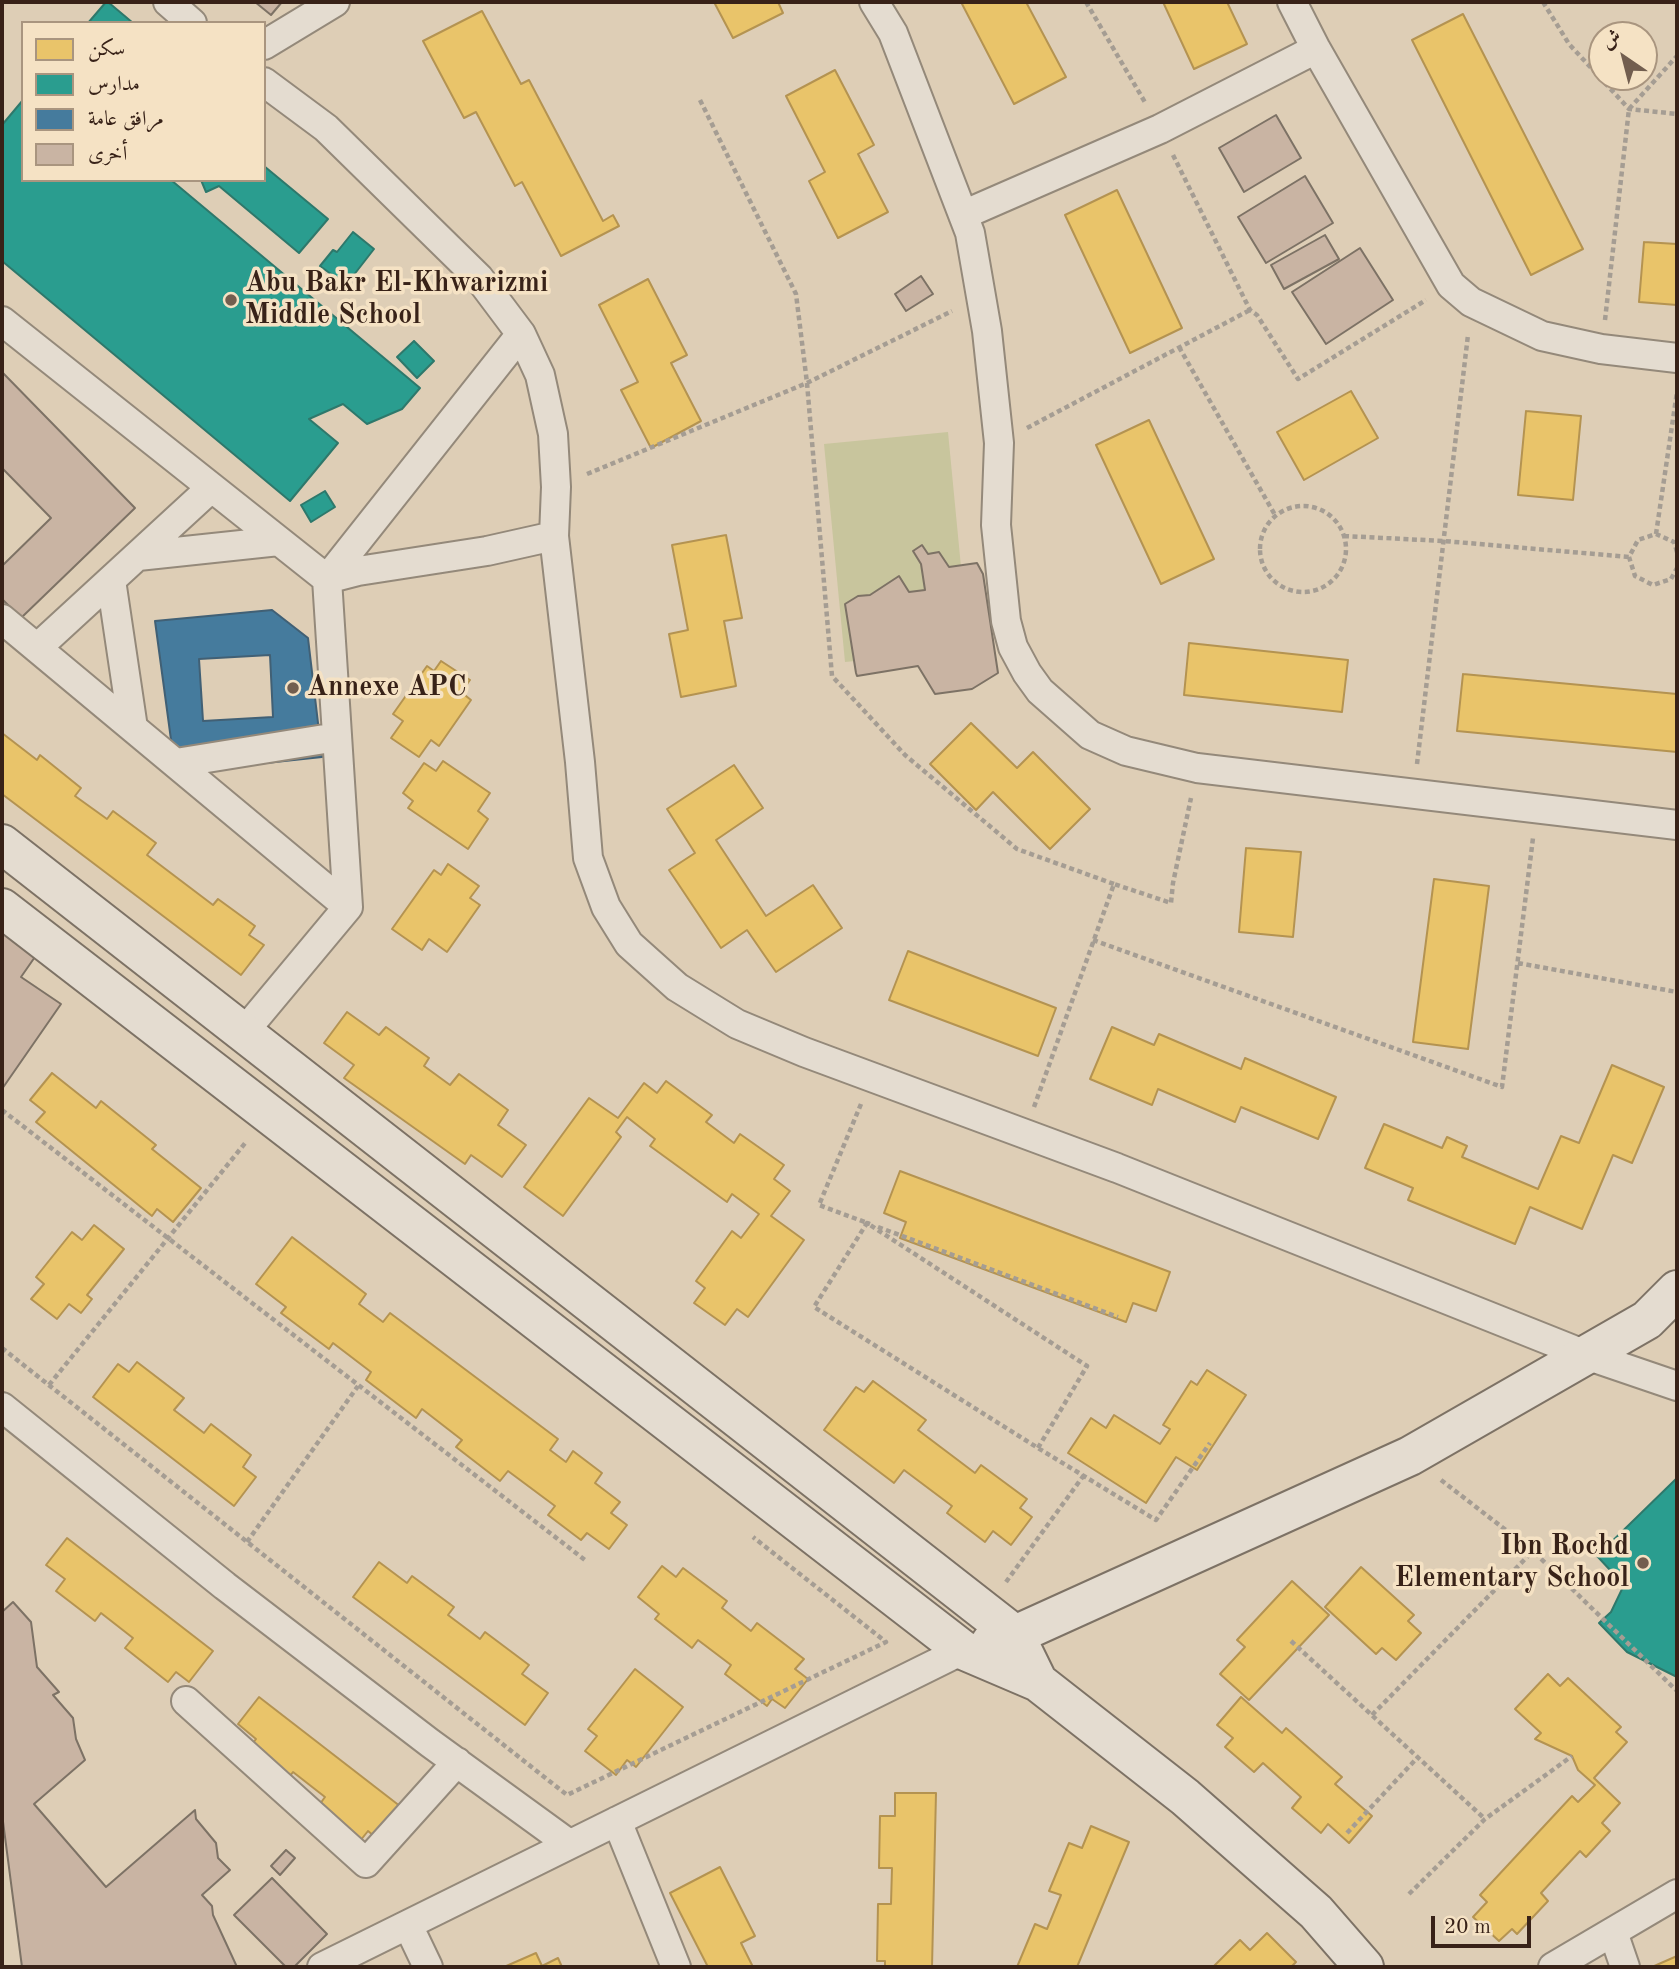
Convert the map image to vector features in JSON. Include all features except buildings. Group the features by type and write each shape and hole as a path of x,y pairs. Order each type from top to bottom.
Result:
{"main road":[{"path":"2,844 1015,1635 1038,1682"},
{"path":"2,908 963,1650 1038,1682 1185,1797 1316,1912 1364,1967"},
{"path":"963,1650 1015,1635 1410,1456 1647,1321 1677,1290"}],"street":[{"path":"168,2 190,21"},
{"path":"266,45 335,2"},
{"path":"874,2 893,33 970,233 981,296 999,443 996,525 1006,621 1013,648 1040,691 1090,736 1126,751 1197,768 1677,825"},
{"path":"1292,2 1316,49 1461,294 1542,336 1601,349 1677,358"},
{"path":"963,215 1160,129 1316,49"},
{"path":"266,83 326,128 479,278 521,334 540,375 553,434 556,487 554,536 580,762 588,858 606,907 629,944 677,987 737,1024 872,1078 1117,1168 1586,1355 1677,1386"},
{"path":"2,321 327,579 410,562 487,551 554,536"},
{"path":"243,1032 348,907 327,579 521,334"},
{"path":"37,649 211,488"},
{"path":"138,556 279,541"},
{"path":"111,580 133,728"},
{"path":"2,619 348,907"},
{"path":"176,763 337,737"},
{"path":"2,1407 225,1586 569,1844"},
{"path":"322,1967 963,1650"},
{"path":"186,1701 366,1863 457,1762"},
{"path":"617,1821 676,1967"},
{"path":"1553,1967 1677,1894"},
{"path":"408,1924 428,1967"},
{"path":"1613,1932 1625,1967"}],"path":[{"path":"1086,2 1160,129 1250,310 1257,314 1298,379 1461,294"},
{"path":"1543,2 1569,44 1629,109 1677,114"},
{"path":"1601,349 1629,109 1677,56"},
{"path":"700,100 796,294 807,383 832,676 905,755 1017,849 1171,903 1197,768"},
{"path":"1412,793 1444,541 1461,294"},
{"path":"556,487 807,383 981,296"},
{"path":"999,443 1250,310"},
{"path":"1179,347 1275,515"},
{"path":"1656,534 1677,391"},
{"path":"1294,506 1315,507 1334,518 1344,536 1345,562 1329,584 1303,593 1277,585 1261,564 1260,537 1275,515 1294,506"},
{"path":"1677,552 1674,542 1656,534 1638,540 1629,557 1635,576 1653,585 1671,579 1677,568"},
{"path":"1344,536 1444,541 1629,557"},
{"path":"1093,940 1502,1087 1537,808"},
{"path":"1024,1135 1114,884"},
{"path":"1518,963 1677,992"},
{"path":"872,1078 819,1205 1118,1317"},
{"path":"2,1110 585,1560"},
{"path":"49,1385 269,1114"},
{"path":"867,1223 814,1307 1156,1520 1210,1443"},
{"path":"867,1223 1087,1366 1038,1448"},
{"path":"2,1348 567,1796 886,1642 746,1531"},
{"path":"247,1543 358,1386"},
{"path":"1410,1456 1533,1551 1677,1691"},
{"path":"984,1611 1083,1475"},
{"path":"1372,1715 1533,1551"},
{"path":"1291,1641 1485,1819"},
{"path":"1409,1894 1485,1819 1572,1756"},
{"path":"1346,1833 1418,1757"}],"shaded area":[{"path":"948,432 969,650 845,662 824,444"}],"place":[{"name":"Abu Bakr El-Khwarizmi Middle School","path":"231,300"},
{"name":"Annexe APC","path":"293,688"},
{"name":"Ibn Rochd Elementary School","path":"1643,1563"}]}
